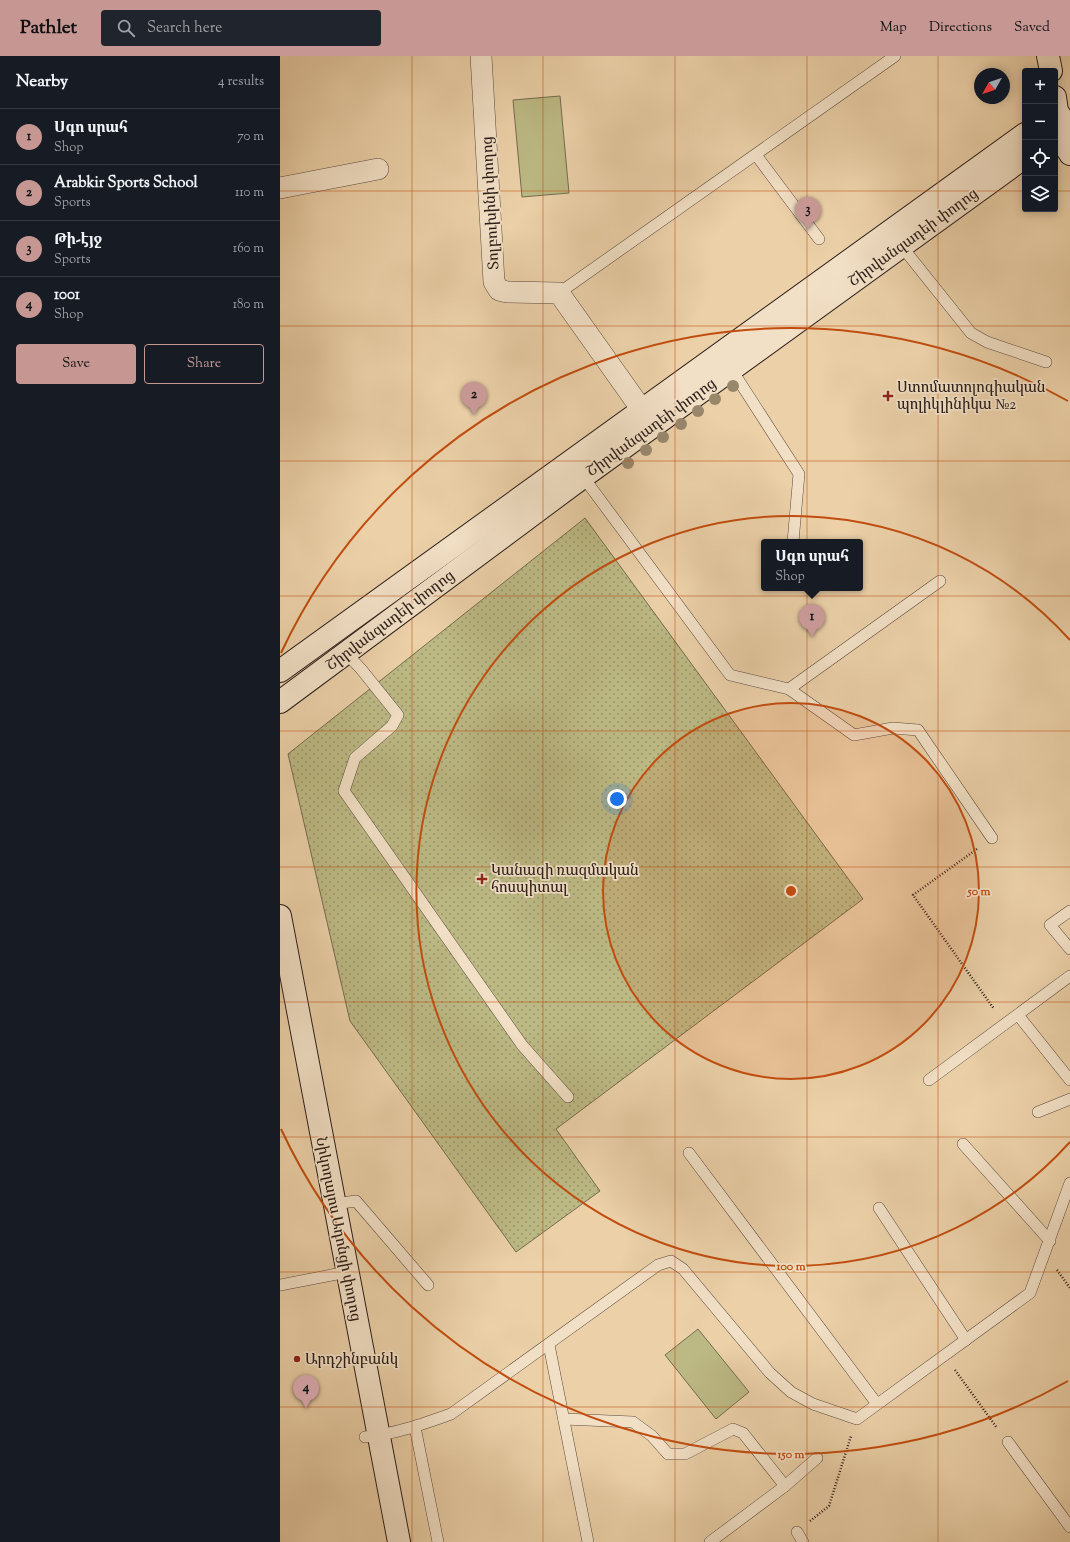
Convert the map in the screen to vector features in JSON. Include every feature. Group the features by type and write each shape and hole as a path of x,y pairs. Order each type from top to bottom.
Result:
{"street":[{"name":"Տոլբուխինի փողոց","path":"481,56 494,282 499,290 507,292 560,293"},
{"path":"1038,56 1040,68"},
{"path":"1048,56 1050,68"},
{"path":"1061,120 1070,154"},
{"name":"Շիրվանզադեի փողոց","path":"280,671 577,469 896,238 1022,136"},
{"name":"Շիրվանզադեի փողոց","path":"896,238 1022,159"},
{"path":"280,188 378,169"},
{"path":"560,293 642,410"},
{"name":"Շիրվանզադեի փողոց","path":"280,702 346,654 577,469 642,410 726,361"},
{"name":"Նիկողայոս Ադոնցի փողոց","path":"280,916 334,1204 341,1274"},
{"name":"Նիկողայոս Ադոնցի փողոց","path":"280,999 341,1274 372,1436 386,1542"},
{"name":"Նիկողայոս Ադոնցի փողոց","path":"372,1436 399,1542"}],"lane":[{"path":"560,293 894,56"},
{"path":"756,155 819,239"},
{"path":"896,238 971,333 987,342 1046,362"},
{"path":"726,361 799,474 793,539"},
{"path":"577,469 730,675 789,689 854,735 894,728 918,730 992,838"},
{"path":"789,689 940,581"},
{"path":"346,654 361,669 398,715 392,726 355,758 344,791 522,1045 568,1096"},
{"path":"1070,911 1050,925 1070,949"},
{"path":"929,1080 1070,976"},
{"path":"1018,1015 1070,1080"},
{"path":"1038,1112 1070,1099"},
{"path":"963,1144 1050,1241"},
{"path":"689,1153 877,1404"},
{"path":"372,1436 415,1427 451,1414 549,1345 658,1265 671,1261 683,1269 770,1373 791,1392 813,1404 857,1419 1030,1293 1070,1183"},
{"path":"334,1204 356,1201 428,1285"},
{"path":"879,1208 966,1340"},
{"path":"280,1285 341,1274"},
{"path":"549,1345 588,1542"},
{"path":"564,1419 633,1422 652,1436 668,1454 685,1454 734,1430 743,1433 785,1486"},
{"path":"415,1427 438,1542"},
{"path":"1008,1442 1070,1527"},
{"path":"710,1542 785,1486 817,1458"},
{"path":"796,1532 803,1542"}],"path":[{"path":"992,838 913,895 1005,1024"},
{"path":"944,1356 1008,1442"},
{"path":"796,1532 828,1506 857,1419"}],"shaded area":[{"path":"560,96 569,193 522,197 513,100"},
{"path":"585,518 863,899 556,1129 600,1191 516,1252 350,1021 288,754"},
{"path":"698,1329 749,1392 716,1419 665,1355"}],"place":[{"name":"Թի-էյջ","path":"808,230"},
{"name":"Ստոմատոլոգիական պոլիկլինիկա №2","path":"888,396"},
{"name":"Arabkir Sports School","path":"474,415"},
{"name":"Սգո սրահ","path":"812,637"},
{"name":"Կանազի ռազմական հոսպիտալ","path":"482,879"},
{"name":"Արդշինբանկ","path":"297,1359"},
{"name":"1001","path":"306,1408"}]}
